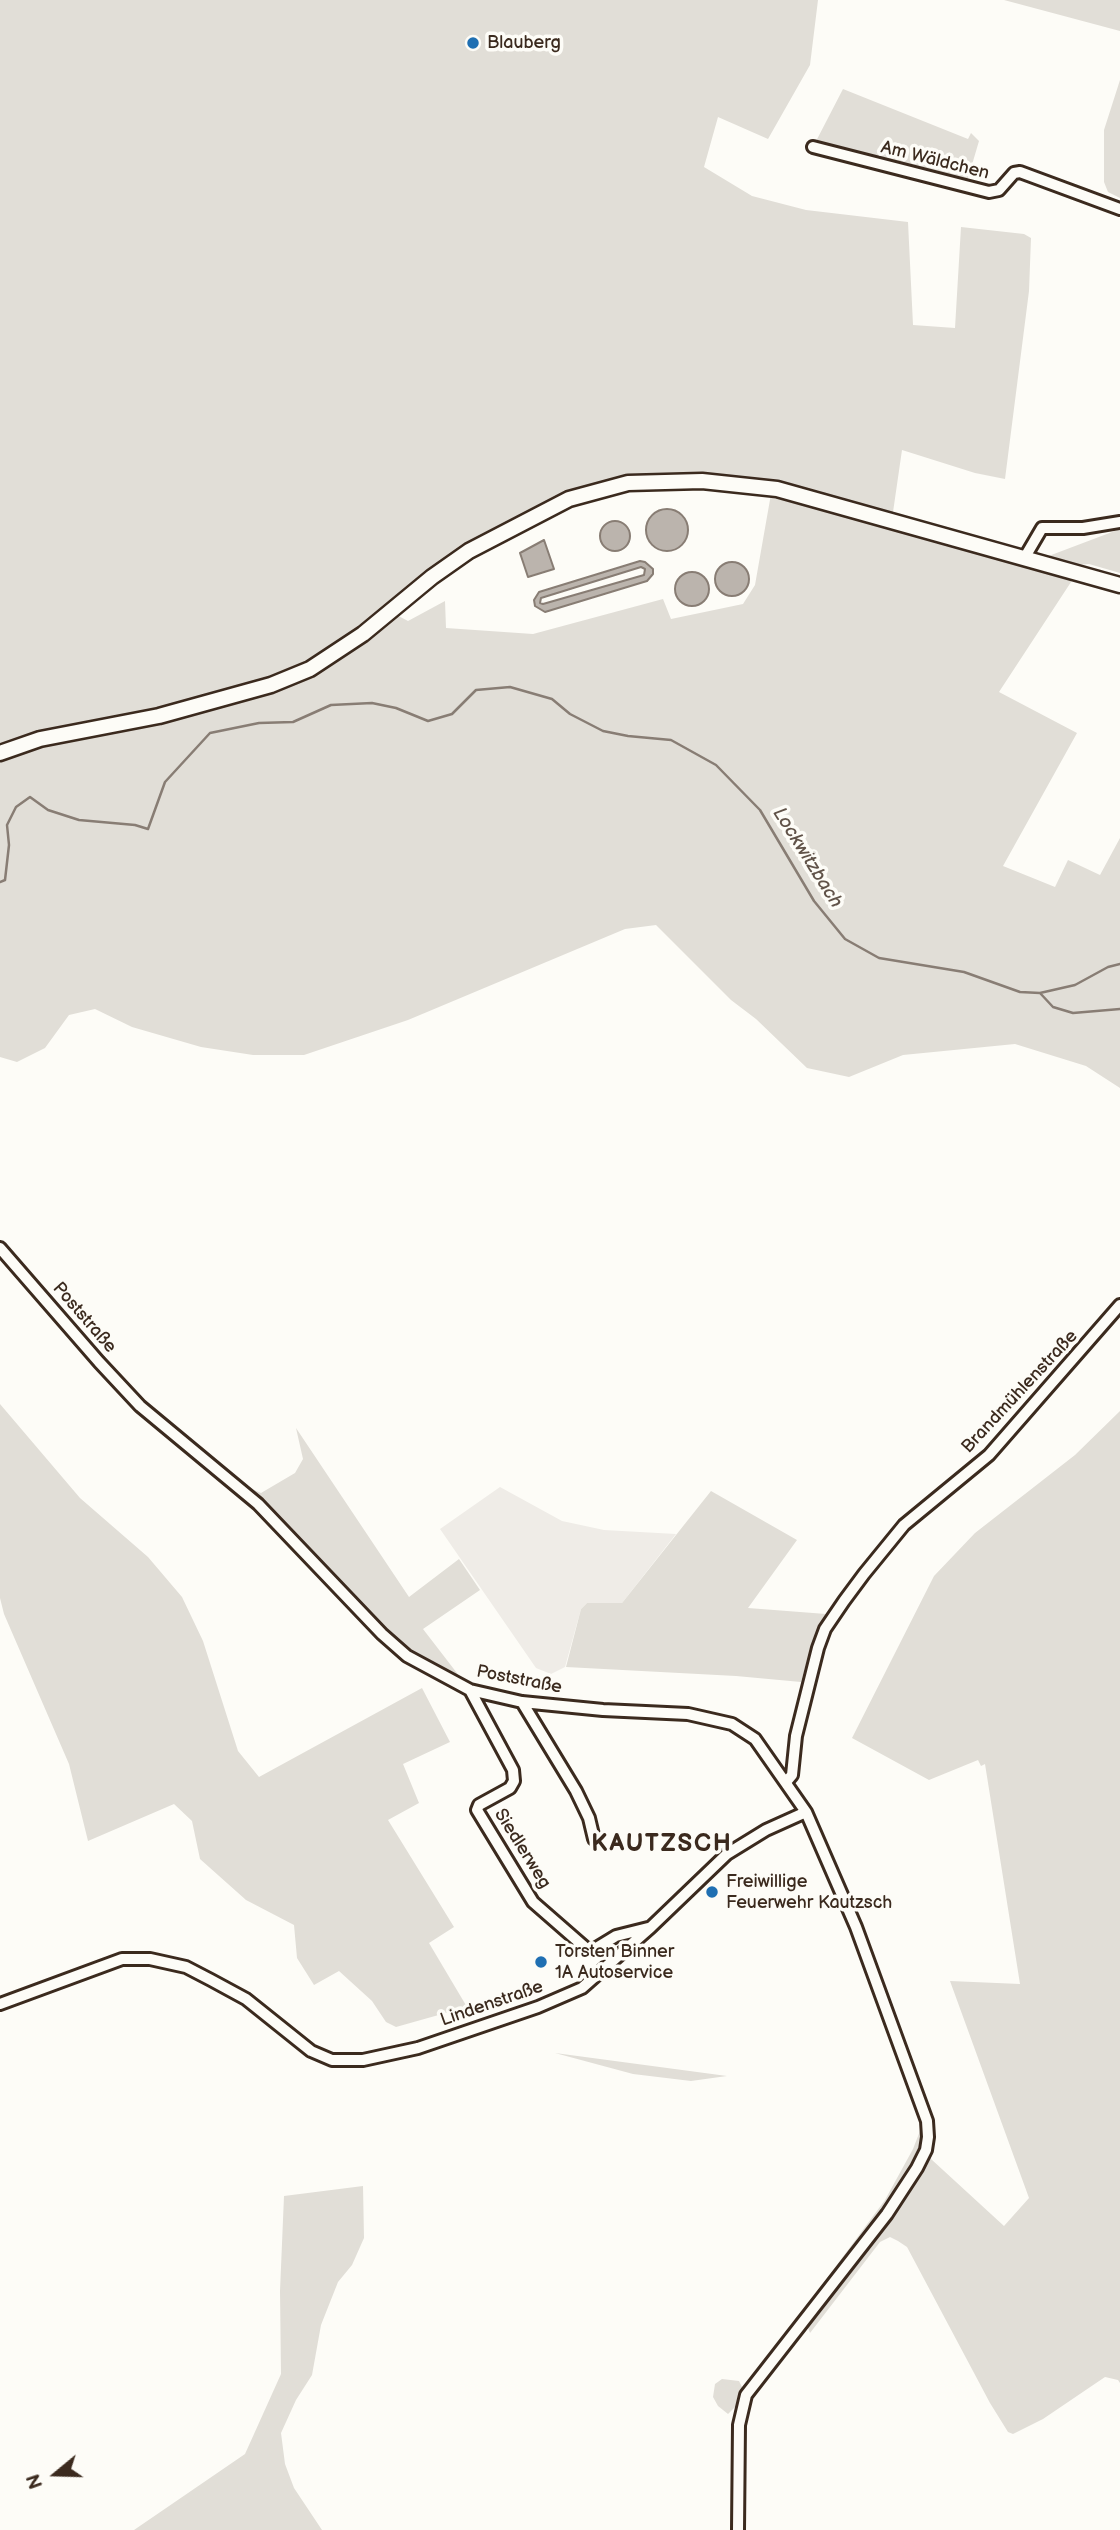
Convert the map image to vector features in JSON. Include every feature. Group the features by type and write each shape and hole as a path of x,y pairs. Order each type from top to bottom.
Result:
{"main road":[{"path":"0,753 40,739 159,716 281,681 310,668 363,634 432,577 469,551 569,499 628,483 702,481 777,489 1120,584"}],"street":[{"name":"Am Wäldchen","path":"813,147 989,192 999,190 1014,173 1020,172 1120,209"},
{"path":"1025,557 1042,528 1083,528 1120,522"},
{"name":"Poststraße","path":"0,1248 141,1406 258,1504 382,1634 407,1656 470,1690 522,1702 603,1710 688,1714 732,1724 755,1739 806,1812 856,1927 927,2122 926,2150 887,2214 746,2395 739,2424 738,2530"},
{"name":"Brandmühlenstraße","path":"786,1782 792,1775 796,1736 818,1648 825,1629 844,1601 904,1525 989,1455 1120,1306"},
{"name":"Siedlerweg","path":"470,1690 513,1770 514,1781 510,1788 479,1805 477,1810 480,1818 533,1902 588,1950"},
{"path":"522,1702 576,1791 589,1818 594,1839"},
{"name":"Lindenstraße","path":"0,2004 121,1959 150,1959 186,1967 246,1999 311,2051 332,2060 363,2060 418,2048 565,1997 582,1988 736,1847 806,1812"},
{"name":"Lindenstraße","path":"588,1950 593,1950 616,1936 651,1927"}],"shaded area":[{"path":"0,0 818,0 810,65 768,139 718,117 704,167 752,196 806,210 908,222 913,325 955,328 961,227 1024,234 1031,238 1029,291 1005,479 975,473 902,450 892,519 777,489 755,478 707,473 628,476 566,494 509,521 463,548 389,611 408,621 445,601 446,628 533,634 663,599 671,619 743,604 755,585 771,494 1073,579 999,692 1077,733 1003,866 1055,887 1068,860 1100,875 1120,838 1120,1088 1086,1066 1015,1044 903,1055 849,1077 807,1068 756,1019 731,1000 656,925 625,929 408,1020 304,1055 253,1055 201,1047 132,1027 95,1009 69,1015 45,1048 17,1062 0,1057"},
{"path":"1004,0 1120,0 1120,31"},
{"path":"1120,80 1120,198 1108,192 1104,182 1104,130"},
{"path":"843,89 968,139 971,133 979,141 966,185 813,147"},
{"path":"667,509 682,515 688,530 682,545 667,551 652,545 646,530 652,515"},
{"path":"615,521 626,525 630,536 626,547 615,551 604,547 600,536 604,525"},
{"path":"1120,529 1120,573 1089,564 1075,565 1046,557"},
{"path":"544,540 554,569 528,577 520,553"},
{"path":"640,561 653,569 653,574 647,581 545,612 535,606 534,600 539,592","holes":["641,567 645,569 644,575 540,603 541,598"]},
{"path":"732,562 744,567 749,579 744,591 732,596 720,591 715,579 720,567"},
{"path":"692,572 704,577 709,589 704,601 692,606 680,601 675,589 680,577"},
{"path":"0,1404 80,1498 148,1557 182,1597 203,1641 238,1751 259,1777 422,1688 450,1742 403,1764 419,1803 388,1820 454,1927 429,1943 467,2007 396,2027 386,2022 372,2001 339,1971 314,1985 297,1958 294,1925 246,1900 200,1859 192,1821 174,1804 88,1841 69,1764 4,1614 0,1598"},
{"path":"1120,1411 1120,2383 1105,2377 1043,2419 1013,2434 1008,2432 990,2403 907,2247 898,2241 890,2237 880,2242 810,2333 802,2312 885,2200 920,2131 931,2159 1004,2226 1029,2198 950,1981 1020,1984 985,1764 981,1766 978,1760 929,1780 852,1738 934,1576 975,1533 1075,1455"},
{"path":"296,1428 409,1597 459,1559 480,1590 423,1629 470,1690 407,1656 227,1478 261,1493 295,1473 303,1459"},
{"path":"500,1487 562,1521 604,1530 676,1534 622,1603 587,1603 581,1609 565,1667 551,1674 536,1668 440,1529"},
{"path":"711,1491 797,1540 748,1608 826,1614 811,1647 801,1682 566,1667 581,1609 587,1603 622,1603"},
{"path":"555,2053 727,2076 691,2081 633,2074"},
{"path":"363,2186 364,2238 352,2265 338,2282 321,2325 312,2375 296,2400 281,2433 285,2464 294,2488 322,2530 134,2530 245,2454 281,2374 280,2291 284,2196"},
{"path":"722,2379 739,2381 744,2391 740,2402 728,2414 718,2406 713,2397 715,2384"}],"waterway":[{"name":"Lockwitzbach","path":"0,882 5,880 9,845 7,825 16,807 30,797 48,810 79,820 135,825 148,829 165,782 210,733 259,723 293,722 331,705 372,703 396,708 428,721 452,714 476,690 510,687 552,699 570,714 603,731 671,740 716,765 760,810 814,901 845,939 879,958 964,972 1020,992 1040,993 1075,985 1108,967 1120,964"},
{"path":"1040,993 1053,1007 1073,1013 1120,1009"}],"place":[{"name":"Blauberg","path":"473,43"},
{"name":"Freiwillige Feuerwehr Kautzsch","path":"712,1892"},
{"name":"Torsten Binner 1A Autoservice","path":"541,1962"}],"district":[{"name":"KAUTZSCH","path":"662,1845"}]}
